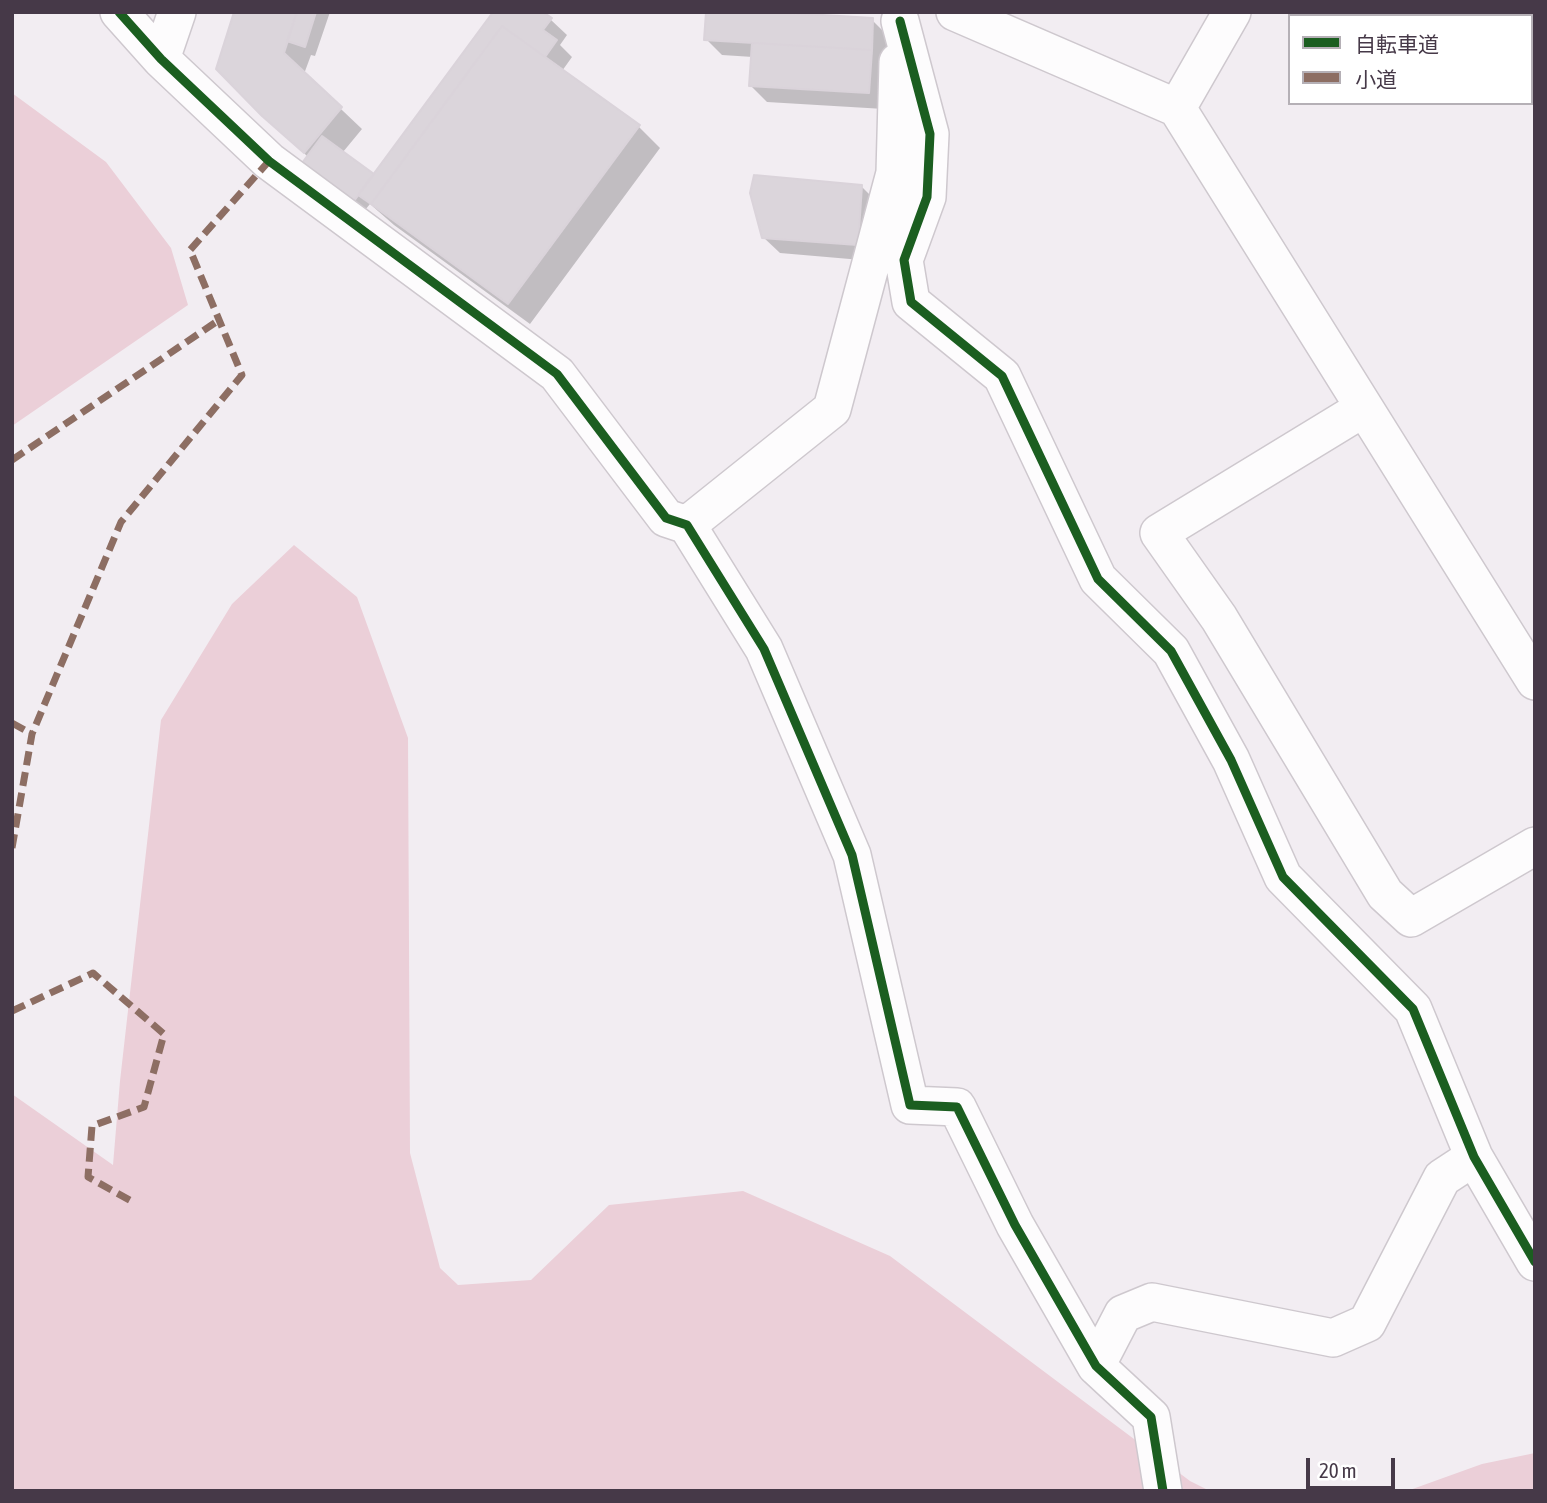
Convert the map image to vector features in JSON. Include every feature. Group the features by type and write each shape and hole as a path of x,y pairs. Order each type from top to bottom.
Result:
{"street":[{"path":"161,59 177,12"},
{"path":"955,12 1177,108 1535,681"},
{"path":"1177,108 1232,12"},
{"path":"130,17 161,59 269,161 557,374 666,518 687,526 764,649 852,855 910,1105 957,1107 1015,1225 1096,1366 1151,1417 1163,1491"},
{"path":"687,526 832,409 895,173 900,17"},
{"path":"900,17 930,134 927,197 904,260 911,302 1002,376 1098,579 1171,651 1231,760 1283,877 1413,1009 1474,1157 1535,1262"},
{"path":"1364,408 1159,534 1219,618 1385,894 1411,918 1535,846"},
{"path":"1096,1366 1123,1314 1152,1302 1333,1338 1367,1323 1442,1178 1474,1157"}],"shaded area":[{"path":"12,93 106,162 171,248 188,305 12,426"},
{"path":"294,545 357,597 408,738 410,1153 440,1268 458,1285 531,1280 609,1205 743,1191 890,1256 1190,1481 1210,1491 12,1491 12,1094 113,1165 161,720 232,604"},
{"path":"1535,1453 1535,1491 1407,1491 1482,1464"}],"building":[{"path":"234,12 297,12 284,53 342,107 304,153 262,116 216,69"},
{"path":"297,12 316,12 305,47 287,41"},
{"path":"493,12 543,12 552,18 543,30 557,40 545,57 502,26 371,204 358,195"},
{"path":"706,12 773,12 873,18 872,50 704,40"},
{"path":"502,26 640,125 508,304 371,204"},
{"path":"752,43 872,50 869,93 749,86"},
{"path":"322,136 374,174 354,201 302,163"},
{"path":"754,175 862,185 858,245 762,238 750,193"}],"marked path":[{"path":"12,848 32,734 121,522 242,375 190,250 269,161"},
{"path":"12,460 219,320"},
{"path":"12,723 32,734"},
{"path":"12,1011 93,973 164,1034 144,1107 92,1126 88,1177 133,1202"}],"cycle path":[{"path":"119,12 161,59 269,161 557,374 666,518 687,525 764,649 852,855 910,1105 957,1107 1015,1225 1096,1366 1151,1417 1163,1491"},
{"path":"900,21 930,134 927,197 904,260 911,302 1002,376 1098,579 1171,651 1231,760 1283,877 1413,1009 1474,1157 1535,1262"}]}
